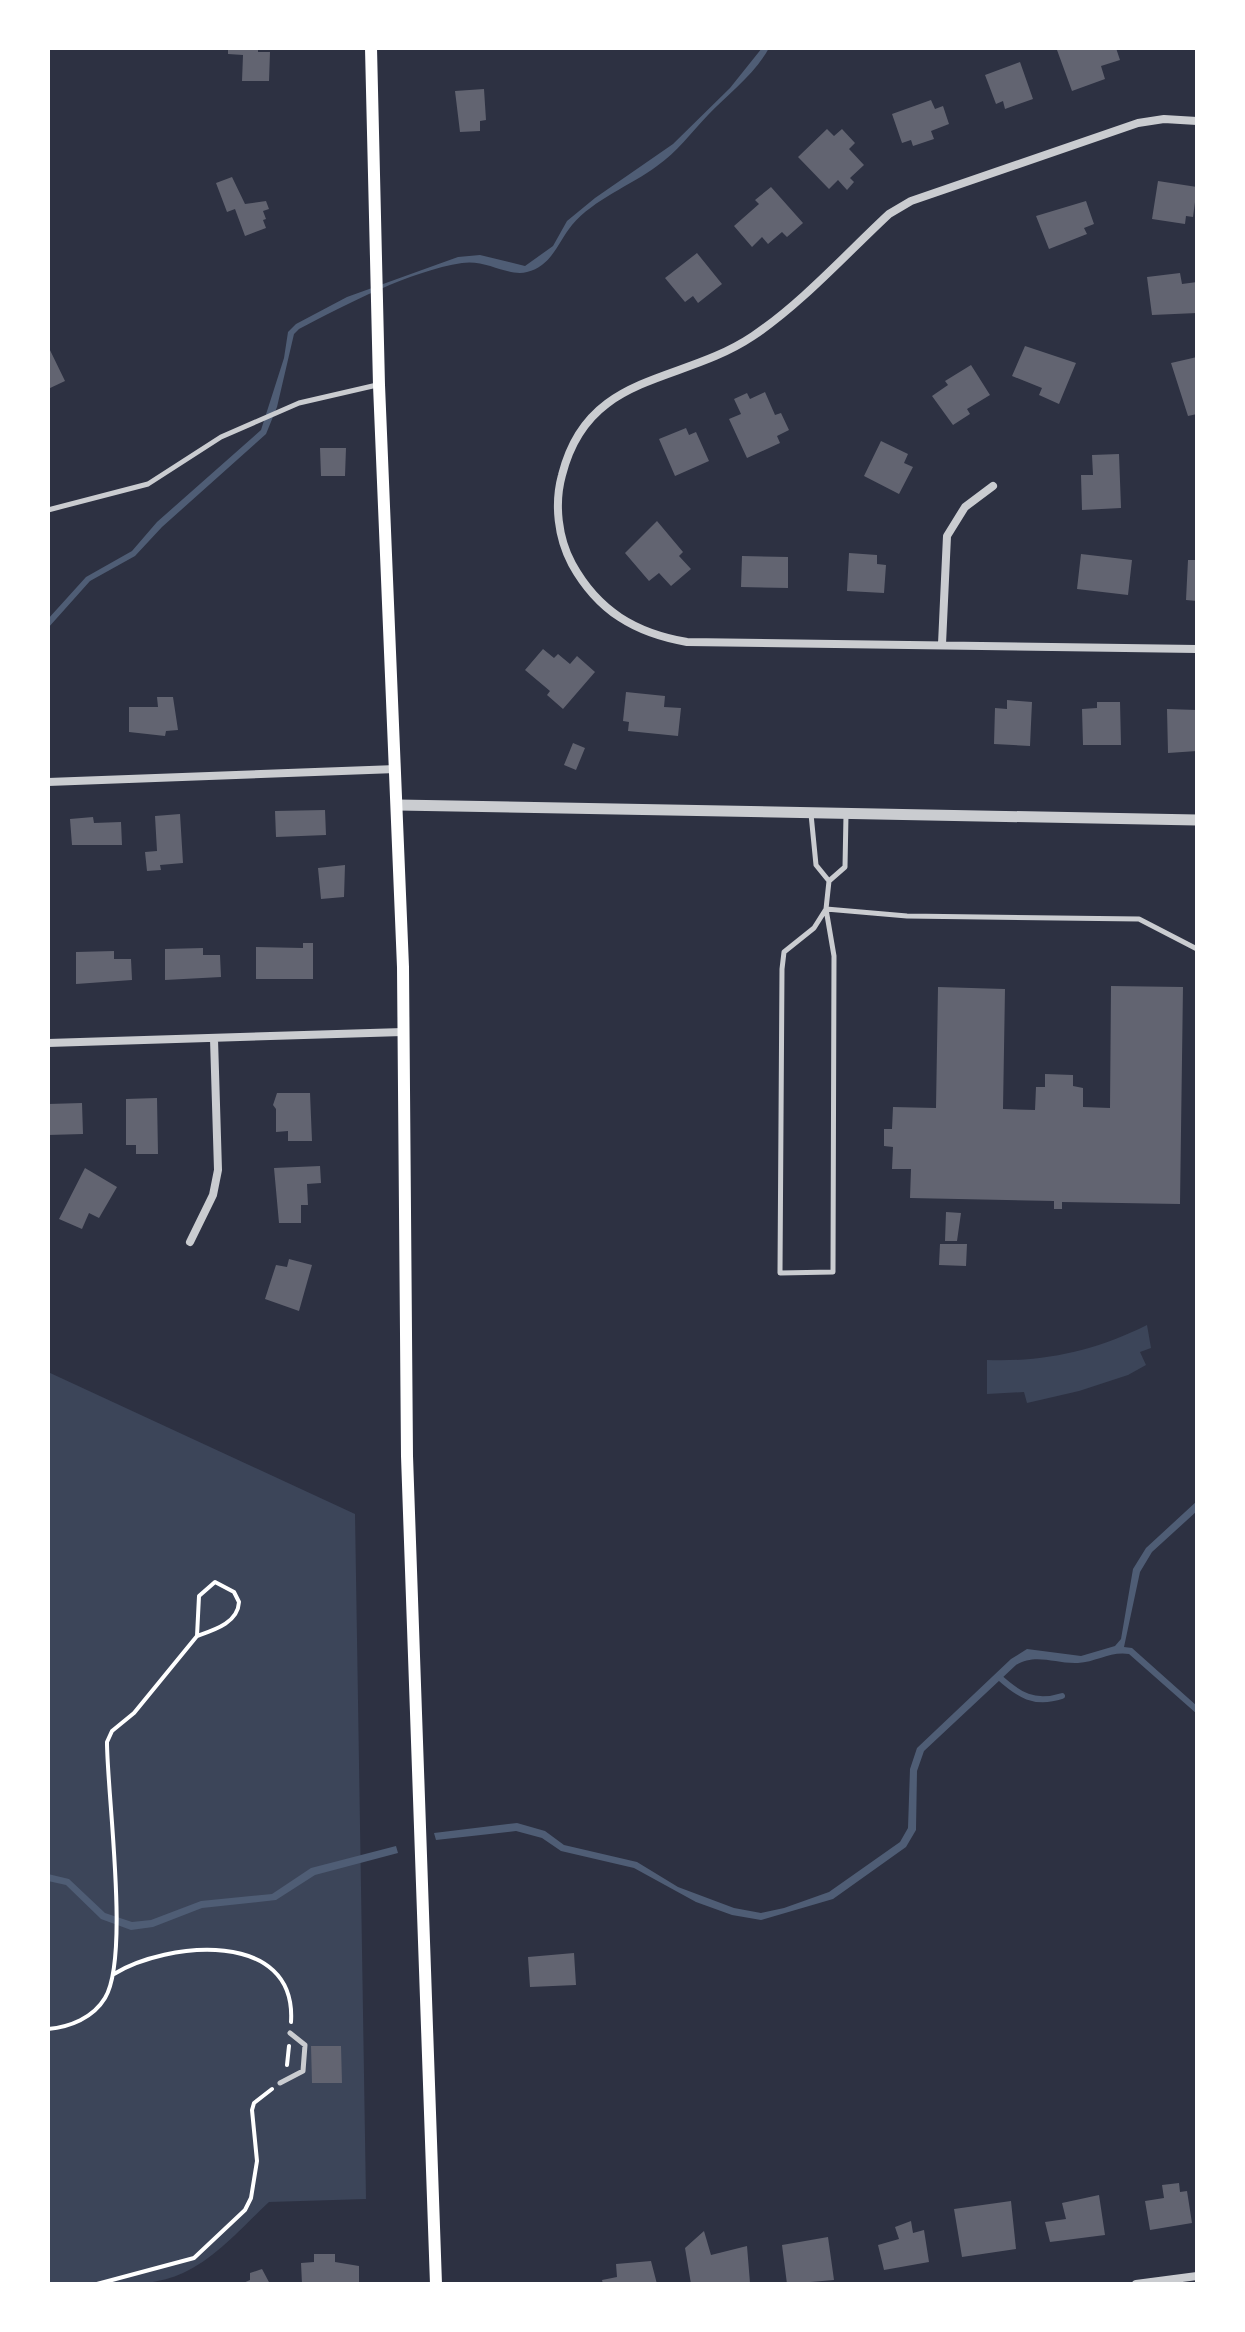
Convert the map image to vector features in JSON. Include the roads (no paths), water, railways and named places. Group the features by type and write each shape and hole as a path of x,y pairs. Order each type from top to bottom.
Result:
{"main road":[{"path":"371,48 379,273 379,385 398,805 407,1456 436,2284"}],"street":[{"path":"1197,121 1164,119 1138,123 911,201 889,214 755,335 616,395 599,409 572,445 559,487 563,539 583,584 619,620 659,637 687,642 1197,649"},
{"path":"942,644 947,536 965,507 993,486"},
{"path":"48,782 396,769"},
{"path":"398,805 1197,820"},
{"path":"48,1043 403,1032"},
{"path":"190,1242 210,1204 218,1170 214,1039"},
{"path":"1136,2284 1197,2276"}],"lane":[{"path":"48,510 148,484 221,437 299,403 379,385"},
{"path":"811,813 816,865 829,881"},
{"path":"826,909 814,928 784,952 780,1273 833,1272 834,956 826,909 829,881 845,867 846,814"},
{"path":"826,909 907,916 1139,919 1197,949"},
{"path":"280,2083 303,2071 306,2062 305,2045 290,2033"}],"waterway":[{"path":"999,1677 1028,1697 1052,1699 1062,1696"}]}
